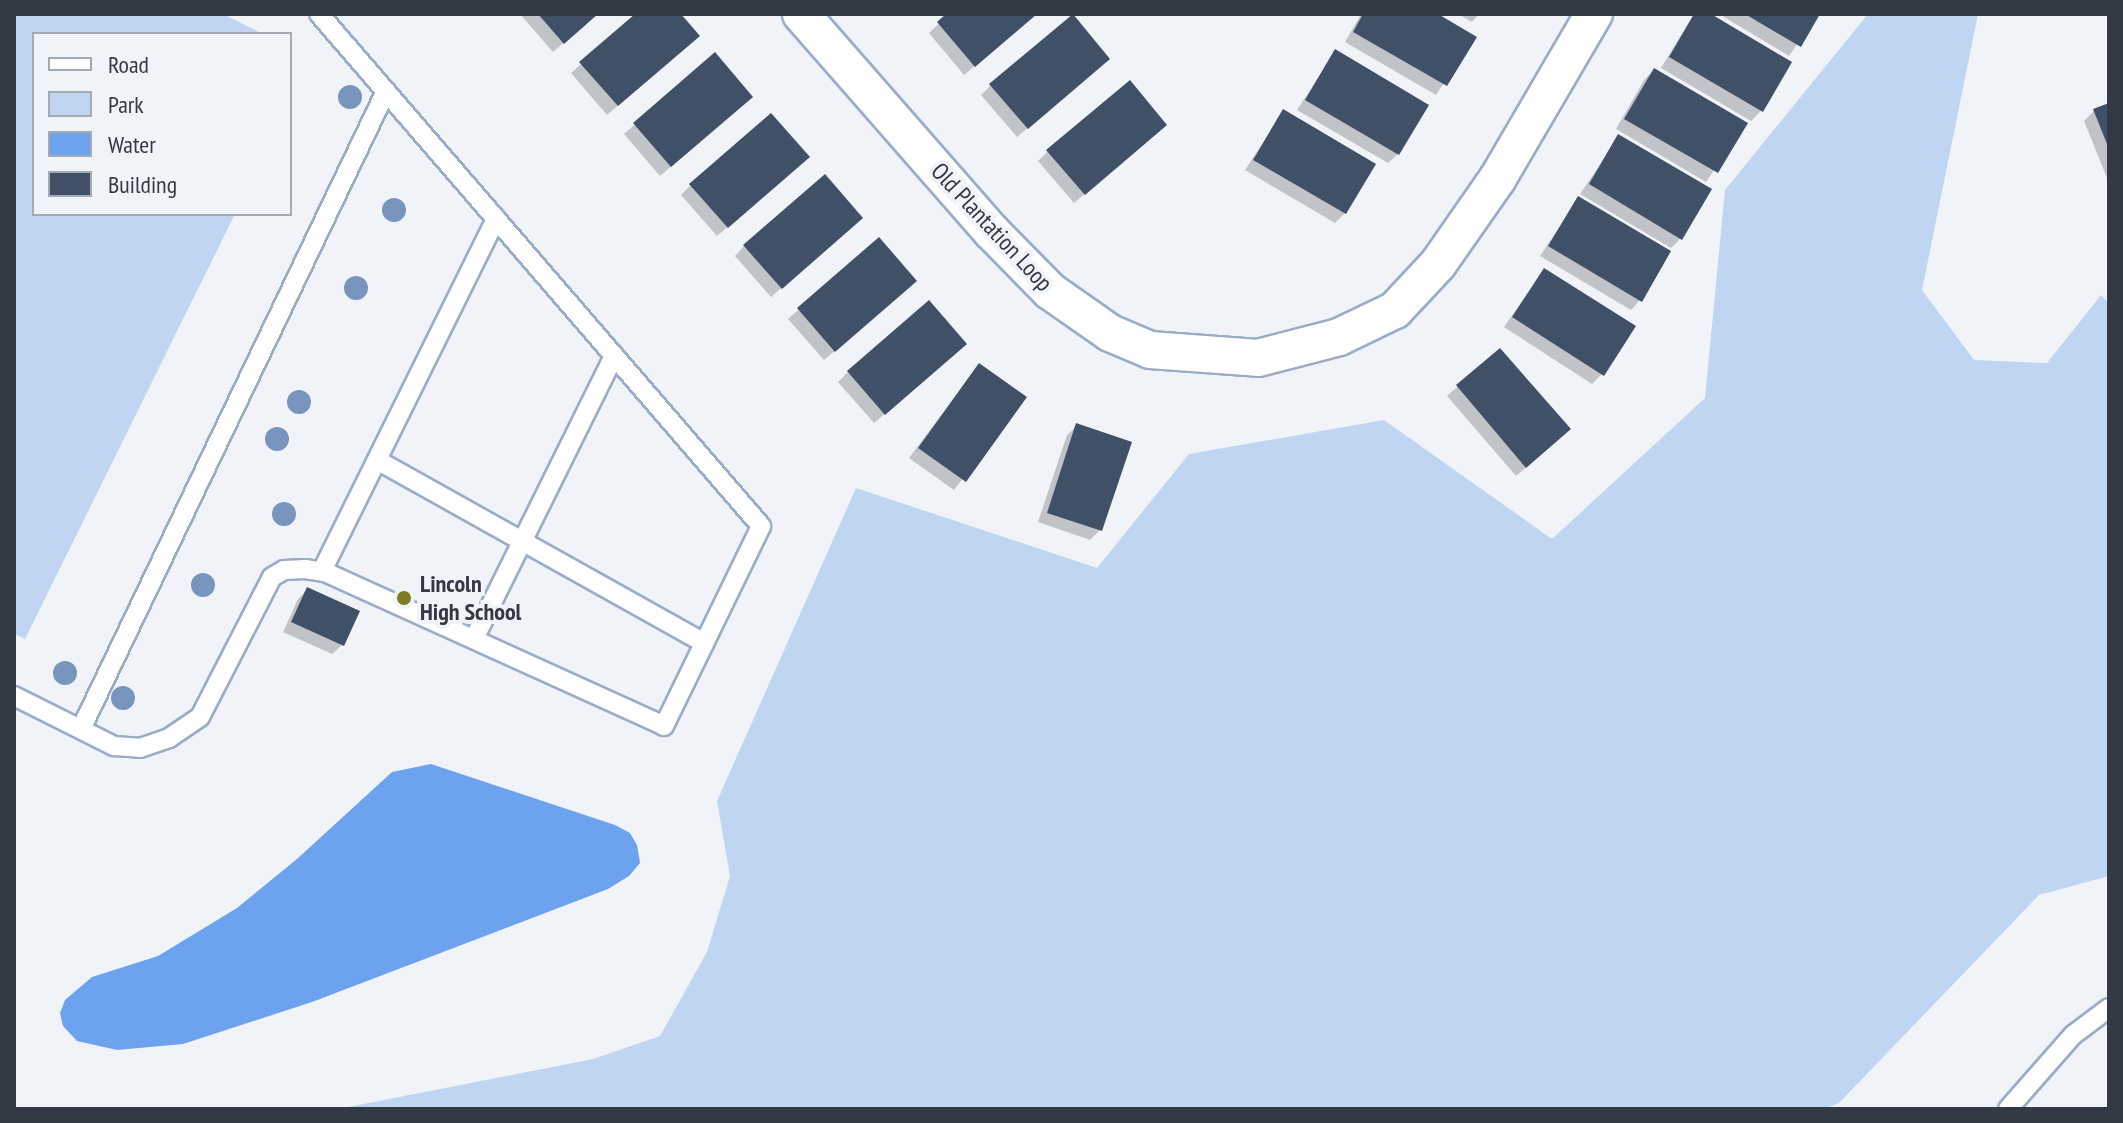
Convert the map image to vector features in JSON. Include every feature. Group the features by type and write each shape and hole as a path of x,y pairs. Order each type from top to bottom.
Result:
{"street":[{"name":"Old Plantation Loop","path":"801,14 991,231 1050,291 1110,333 1150,350 1258,358 1339,337 1395,310 1438,264 1498,178 1594,14"}],"lane":[{"path":"14,696 114,746 140,748 169,738 200,717 272,577 284,570 322,571 664,726 761,526 319,14"},
{"path":"81,729 386,91"},
{"path":"322,571 496,219"},
{"path":"474,639 614,356"},
{"path":"377,460 704,643"},
{"path":"2008,1109 2073,1035 2109,1008"}],"green space":[{"path":"14,14 223,14 259,32 32,32 32,216 234,216 25,639 14,634"},
{"path":"1868,14 1978,14 1922,290 1974,360 2047,363 2101,295 2109,304 2109,876 2039,895 1839,1103 1823,1109 338,1109 593,1059 660,1036 707,952 730,876 717,801 856,488 1097,568 1189,454 1384,420 1552,539 1705,398 1725,190"}],"water":[{"path":"431,764 615,825 630,833 637,845 640,863 629,876 608,889 312,1002 183,1044 117,1050 77,1041 63,1026 60,1013 65,1000 92,977 158,956 237,908 297,859 392,772"}],"building":[{"path":"538,14 598,14 564,44"},
{"path":"635,14 681,14 700,36 618,106 579,62"},
{"path":"946,14 1037,14 975,67 937,22"},
{"path":"1073,14 1110,59 1028,129 989,84"},
{"path":"1363,14 1438,14 1477,37 1447,86 1353,32"},
{"path":"1694,14 1711,14 1792,62 1763,112 1669,57"},
{"path":"1745,14 1820,14 1801,47"},
{"path":"1335,49 1429,105 1399,155 1305,100"},
{"path":"715,52 753,97 671,167 633,123"},
{"path":"1654,68 1748,123 1718,173 1624,119"},
{"path":"1130,80 1167,125 1085,195 1046,150"},
{"path":"2109,103 2109,149 2093,109"},
{"path":"1283,109 1376,164 1346,214 1253,160"},
{"path":"771,113 810,157 728,228 689,184"},
{"path":"1618,134 1712,189 1682,240 1589,184"},
{"path":"825,174 863,218 782,289 743,245"},
{"path":"1578,196 1671,251 1642,302 1548,246"},
{"path":"879,237 917,281 835,352 797,308"},
{"path":"1544,268 1636,326 1604,376 1512,317"},
{"path":"929,300 967,344 885,415 847,371"},
{"path":"1500,348 1571,429 1526,468 1456,385"},
{"path":"979,363 1027,397 966,482 918,448"},
{"path":"1076,423 1132,442 1102,531 1047,513"},
{"path":"307,587 360,611 344,646 291,622"}],"place":[{"name":"Lincoln High School","path":"404,598"}]}
